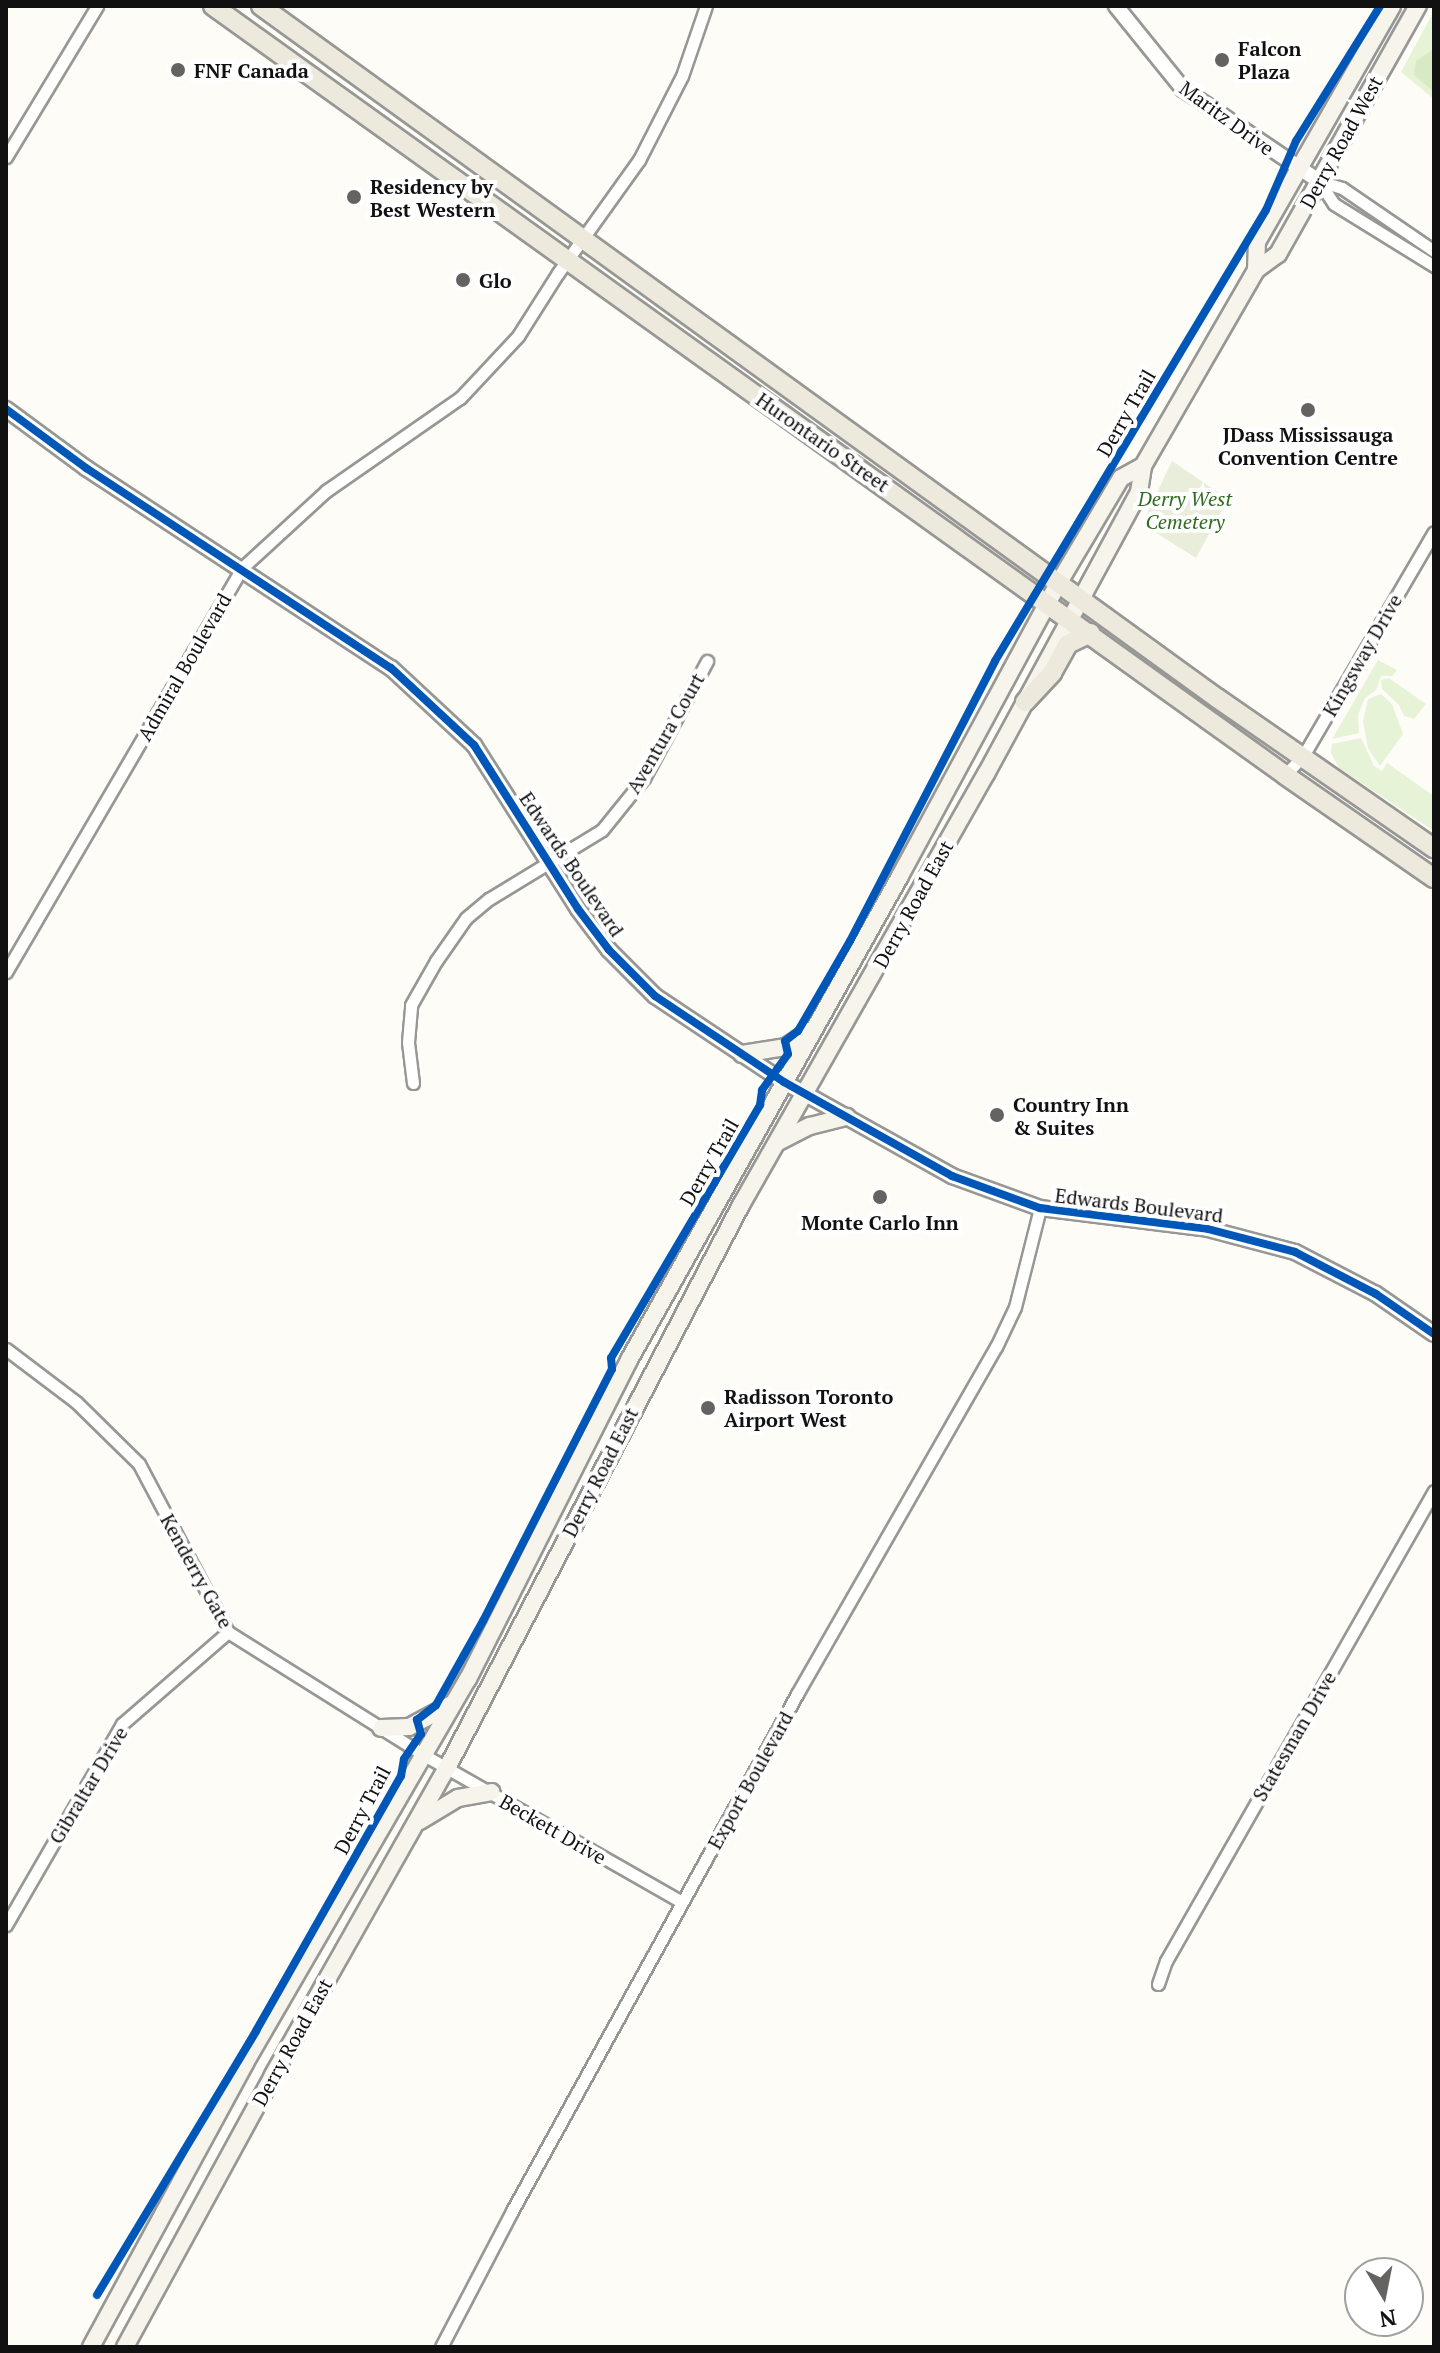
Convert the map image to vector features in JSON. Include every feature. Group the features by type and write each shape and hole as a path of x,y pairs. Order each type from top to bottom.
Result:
{"main road":[{"name":"Hurontario Street","path":"213,6 1285,775 1434,878"},
{"name":"Hurontario Street","path":"261,6 1058,584 1434,848"},
{"name":"Derry Road West","path":"1256,270 1257,242 1392,6"},
{"name":"Derry Road West","path":"1080,599 1139,492 1143,466 1256,270 1278,254 1418,6"},
{"name":"Derry Road West","path":"1048,604 1121,478 1143,466"},
{"name":"Derry Road East","path":"125,2347 273,2075 447,1768 741,1205 1080,599"},
{"name":"Derry Road East","path":"91,2347 245,2063 489,1638 629,1360 1048,604"},
{"path":"1025,702 1052,673 1068,644 1091,633"},
{"path":"742,1054 786,1047 814,1028"},
{"path":"777,1143 810,1126 847,1117"},
{"path":"722,1195 741,1205"},
{"path":"692,1248 712,1260"},
{"path":"525,1567 546,1578"},
{"path":"489,1638 511,1648"},
{"path":"381,1728 409,1727 453,1703"},
{"path":"415,1824 458,1798 491,1792"}],"street":[{"path":"6,157 97,6"},
{"name":"Admiral Boulevard","path":"6,972 243,567 326,491 460,398 518,336 639,160 682,76 706,6"},
{"name":"Maritz Drive","path":"1116,6 1183,89 1319,181"},
{"path":"1319,181 1342,188 1434,251"},
{"path":"1319,181 1334,204 1434,266"},
{"name":"Edwards Boulevard","path":"6,409 86,468 378,657 463,733 609,950 655,996 784,1082 952,1176 1040,1208 1208,1229 1285,1249 1313,1259 1376,1294 1434,1334"},
{"name":"Kingsway Drive","path":"1285,775 1303,756 1434,532"},
{"name":"Aventura Court","path":"413,1083 408,1042 411,1005 436,961 466,918 489,899 602,830 644,778 707,661"},
{"name":"Export Boulevard","path":"441,2347 682,1902 996,1347 1015,1307 1040,1208"},
{"name":"Kenderry Gate","path":"6,1349 112,1433 139,1464 228,1632 424,1755"},
{"name":"Statesman Drive","path":"1158,1984 1166,1961 1434,1491"},
{"name":"Gibraltar Drive","path":"6,1925 122,1724 228,1632"},
{"name":"Beckett Drive","path":"424,1755 682,1902"}],"green space":[{"path":"1434,11 1434,99 1401,72"},
{"path":"1434,49 1434,92 1414,75 1416,61"},
{"name":"Derry West Cemetery","path":"1172,461 1228,499 1196,558 1142,524"},
{"path":"1378,660 1397,670 1392,676 1381,676 1376,690 1365,698 1358,715 1359,733 1332,739"},
{"path":"1389,678 1426,704 1414,719 1404,716 1399,705 1382,689 1381,680"},
{"path":"1381,694 1392,704 1403,734 1380,766 1368,748 1363,721 1368,699"},
{"path":"1361,738 1374,766 1382,771 1387,763 1434,796 1434,831 1339,768 1331,753 1332,744"}],"cycle path":[{"name":"Derry Trail","path":"97,2295 256,2031 401,1776 404,1759 421,1734 417,1720 436,1705 483,1621 612,1369 611,1358 760,1105 762,1090 788,1054 785,1041 798,1031 850,941 995,661 1266,210 1296,141 1380,6"},
{"path":"6,409 86,468 391,668 474,745 578,909 609,950 655,996 784,1082 952,1176 1040,1208 1208,1229 1295,1252 1376,1294 1434,1334"}],"place":[{"name":"Falcon Plaza","path":"1222,60"},
{"name":"FNF Canada","path":"178,70"},
{"name":"Residency by Best Western","path":"354,197"},
{"name":"Glo","path":"463,280"},
{"name":"JDass Mississauga Convention Centre","path":"1308,410"},
{"name":"Country Inn & Suites","path":"997,1115"},
{"name":"Monte Carlo Inn","path":"880,1197"},
{"name":"Radisson Toronto Airport West","path":"708,1408"}]}
